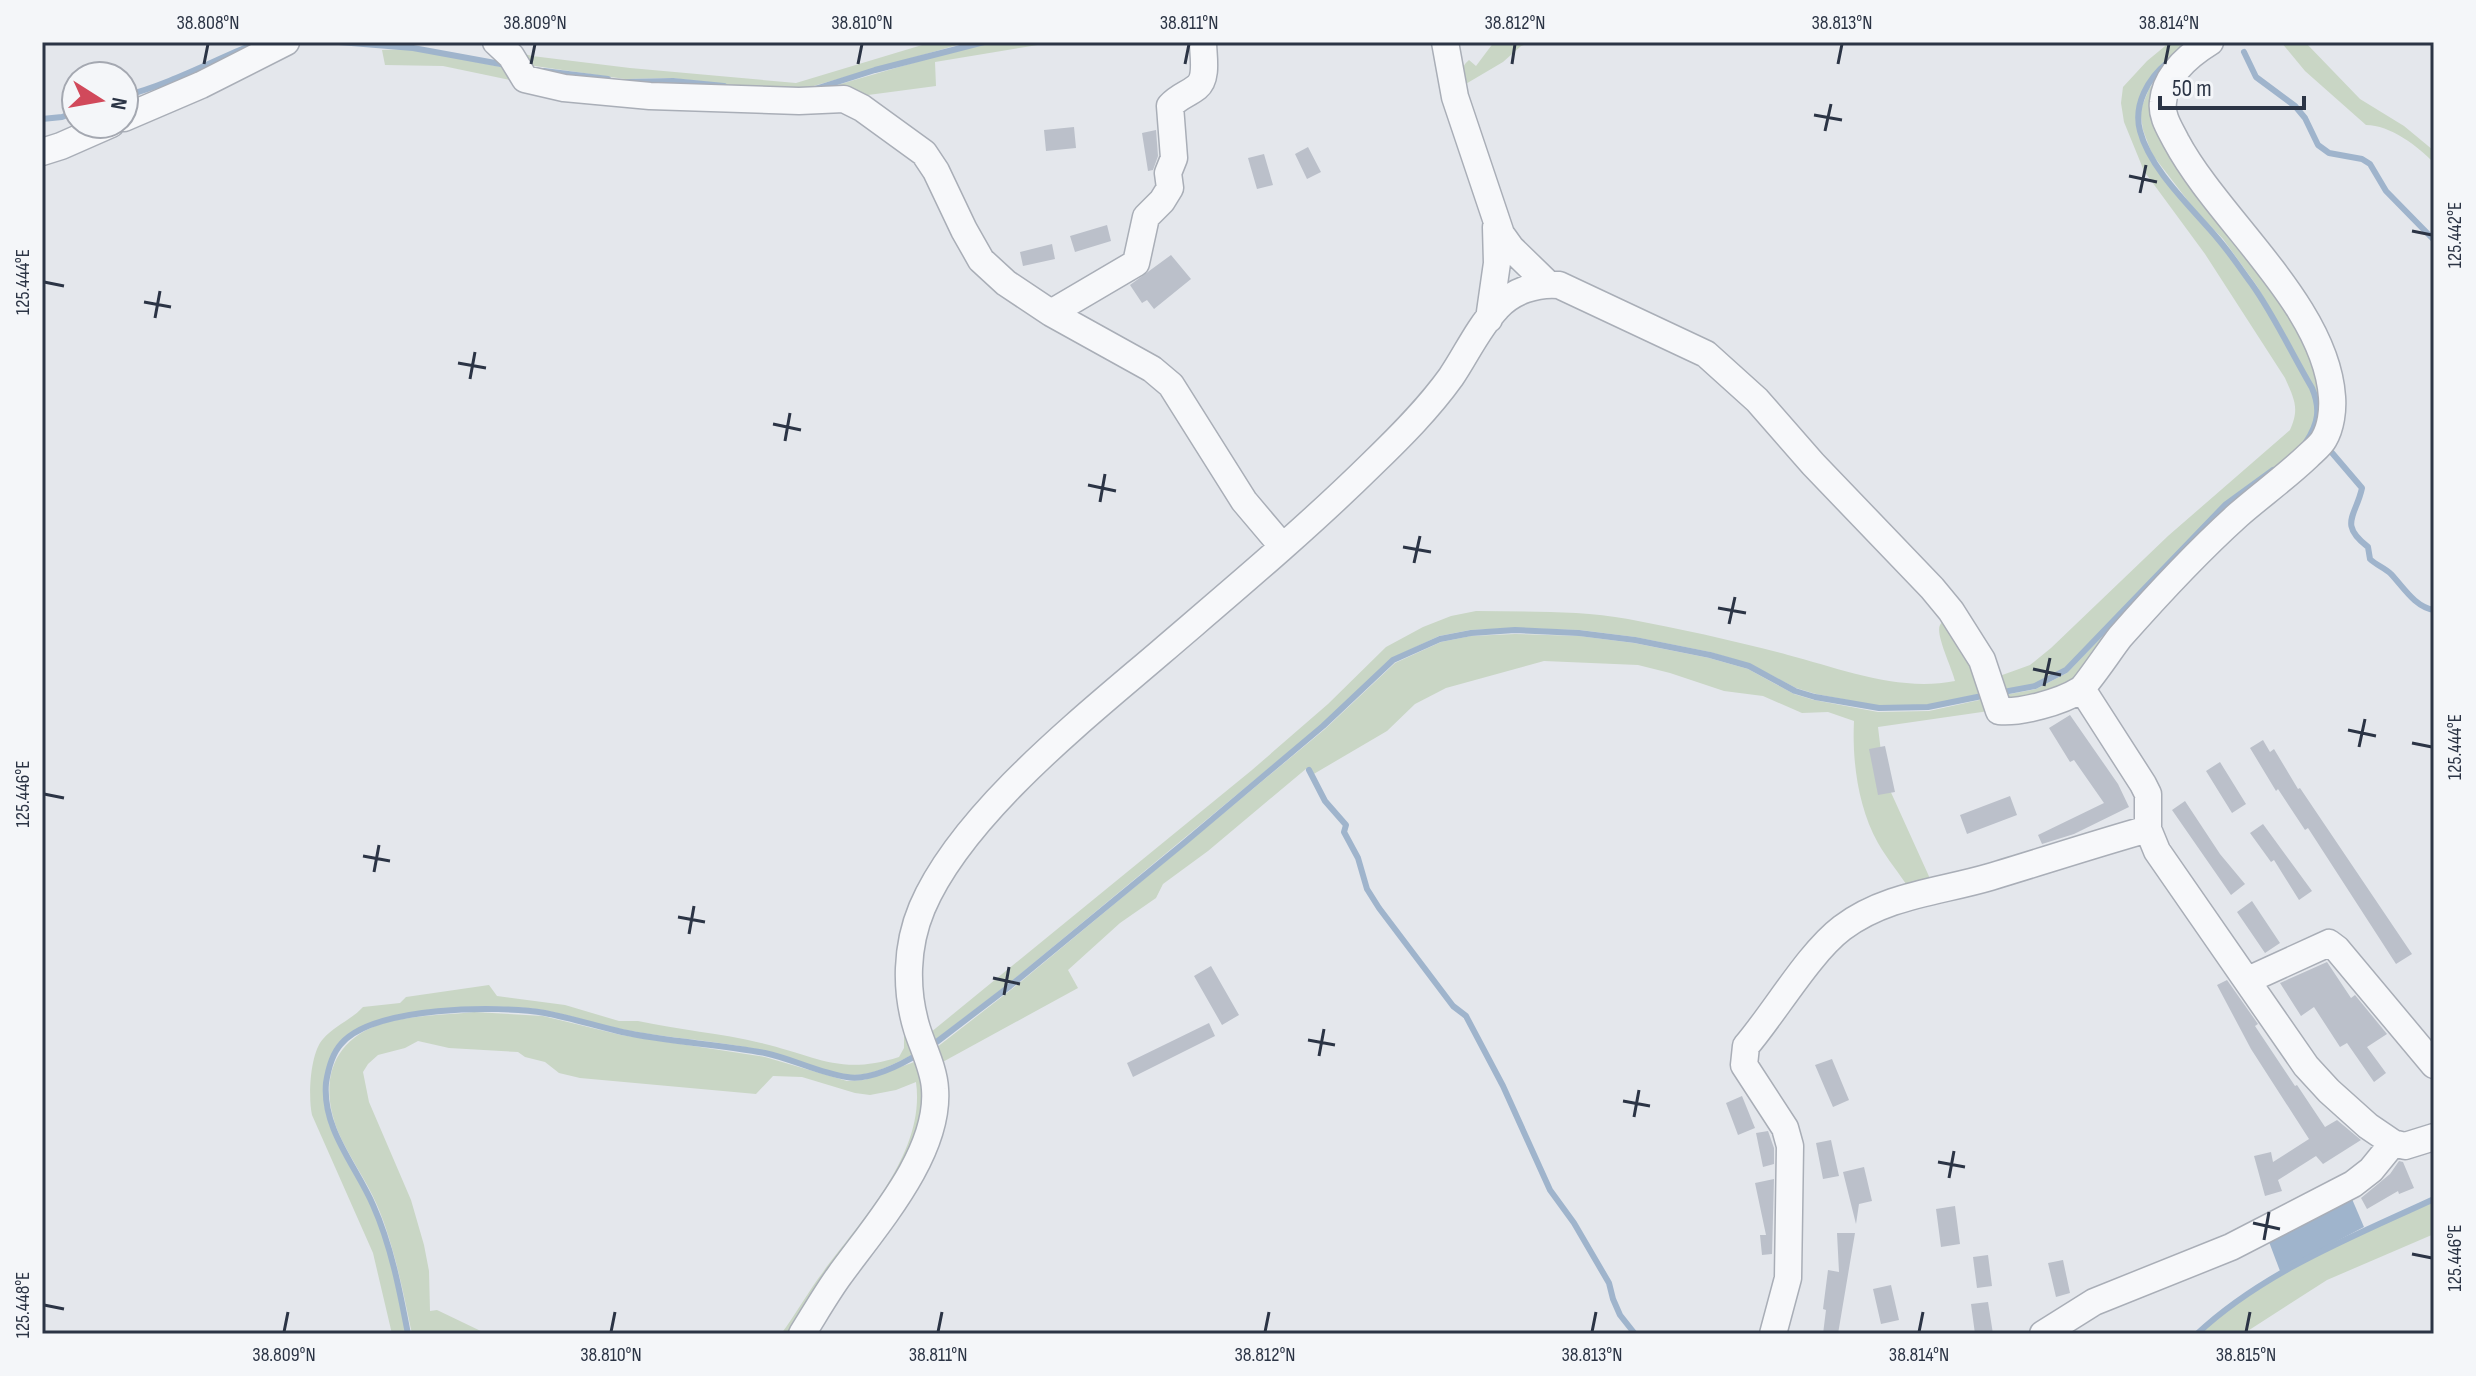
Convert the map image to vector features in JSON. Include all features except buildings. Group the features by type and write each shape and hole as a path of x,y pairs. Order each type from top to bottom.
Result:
{"street":[{"path":"140,111 201,85 286,42"},
{"path":"496,42 511,56 525,79 564,88 679,97 799,101 844,99 862,108 924,153 981,260 1006,283 1051,313 1152,369 1171,385 1244,501 1282,546"},
{"path":"1051,313 1136,263 1146,217 1170,188 1168,173 1174,158 1170,106 1180,95 1198,86 1203,76 1203,42"},
{"path":"1445,42 1455,97 1501,234 1548,284"},
{"path":"802,1334 917,1162 926,1140 935,1088 909,993 909,964 922,909 942,872 995,803 1088,714 1370,466 1450,378 1496,309 1517,293 1548,284 1559,285 1686,342 1728,373 1757,400 1813,464 1932,588 1969,636 1999,711 2032,708 2082,689 2123,634 2238,516 2284,479 2324,440 2330,423 2332,397 2327,367 2309,325 2255,248 2188,163 2165,119 2162,104 2170,81 2184,60 2210,42"},
{"path":"42,152 72,140"},
{"path":"1489,320 1497,263 1495,215"},
{"path":"2082,689 2148,794 2148,829 2157,851 2306,1066 2351,1113 2393,1143 2405,1146 2434,1137"},
{"path":"1773,1334 1788,1278 1790,1146 1785,1128 1744,1065 1746,1046 1821,947 1842,928 1880,906 1911,895 1987,878 2148,829"},
{"path":"2248,980 2329,943 2434,1065"},
{"path":"2043,1334 2094,1302 2231,1247 2353,1184 2371,1170 2393,1143"}],"green space":[{"path":"932,42 968,42 810,87 770,89 671,78 625,79 521,64 510,50 532,56 630,68 796,83"},
{"path":"998,42 1056,42 935,62 936,86 853,97 754,97 627,84 674,83 745,91 813,92 961,49"},
{"path":"1494,42 1533,42 1521,46 1503,62 1464,85 1464,66 1469,60 1476,66"},
{"path":"2170,42 2190,42 2156,73 2142,92 2137,113 2145,148 2166,181 2231,257 2268,313 2317,404 2313,430 2290,457 2225,504 2065,669 2035,685 1999,692 1994,678 2030,665 2051,648 2168,536 2290,430 2295,416 2295,404 2285,378 2205,254 2144,171 2124,122 2121,103 2123,87"},
{"path":"2281,42 2305,42 2360,99 2404,126 2433,150 2434,163 2403,138 2366,125 2305,71"},
{"path":"411,49 516,70 524,83 443,66 385,65 382,50"},
{"path":"2164,68 2158,104 2305,327 2326,422 2079,687 2008,708 1999,696 2036,689 2067,673 2227,507 2263,481 2316,431 2321,403 2257,286 2223,239 2195,210 2152,154 2140,111 2149,89"},
{"path":"1476,611 1571,613 1628,619 1749,645 1870,677 1912,684 1955,681 1939,629 1949,615 1989,692 1928,705 1879,706 1796,688 1750,664 1710,652 1635,637 1580,630 1515,628 1470,630 1439,636 1392,658 1321,725 1008,984 931,1043 925,1037 1252,770 1328,704 1386,647 1423,627 1451,616"},
{"path":"1471,636 1579,636 1709,658 1748,669 1794,694 1878,712 1929,711 1984,699 1989,711 1878,727 1884,777 1932,883 1910,890 1871,829 1858,784 1854,721 1828,712 1802,713 1763,696 1724,691 1638,665 1544,661 1446,688 1415,704 1387,731 1312,775 1307,768 1208,851 1163,884 1156,898 1120,923 1068,970 1078,988 939,1064 932,1051 1012,989 1325,729 1395,663 1441,642"},
{"path":"489,985 497,996 565,1005 619,1021 638,1021 746,1040 844,1064 860,1065 899,1057 904,1048 904,1015 914,1054 876,1071 860,1075 842,1074 752,1048 626,1030 553,1012 522,1008 435,1009 377,1020 355,1030 339,1043 331,1057 324,1082 324,1099 332,1131 371,1205 388,1252 406,1334 392,1334 373,1253 312,1115 310,1087 315,1054 327,1034 363,1007 400,1003 406,997"},
{"path":"474,1012 543,1016 621,1035 765,1057 847,1081 864,1080 917,1061 924,1078 921,1137 793,1334 781,1334 888,1184 911,1134 916,1108 916,1082 870,1095 802,1077 773,1076 756,1094 580,1078 559,1073 545,1062 518,1052 449,1048 418,1041 378,1055 363,1072 369,1102 411,1200 429,1271 430,1311 437,1310 487,1334 412,1334 398,1268 383,1220 337,1129 329,1094 330,1079 342,1051 366,1030 406,1018"},
{"path":"2434,1201 2434,1234 2327,1280 2243,1334 2200,1334 2225,1312 2311,1258"}],"water":[{"path":"2349,1192 2364,1227 2280,1271 2266,1234"}],"waterway":[{"path":"339,42 413,48 506,65"},
{"path":"815,89 984,42"},
{"path":"140,91 254,44"},
{"path":"2244,52 2256,77 2295,106 2305,118 2318,145 2329,153 2362,159 2370,164 2386,191 2434,240"},
{"path":"2168,62 2154,76 2141,102 2138,121 2145,146 2162,174 2251,283 2312,388 2317,416 2306,442"},
{"path":"544,71 608,79"},
{"path":"627,82 673,81 724,86"},
{"path":"42,119 60,117"},
{"path":"2327,447 2362,488 2351,526 2368,547 2370,559 2391,574 2415,601 2434,610"},
{"path":"1998,693 2035,686 2066,670 2225,505 2273,470"},
{"path":"930,1047 1010,986 1184,843 1323,726 1393,660 1440,639 1515,630 1635,640 1749,666 1795,691 1815,697 1879,708 1928,707 1987,695"},
{"path":"1309,770 1325,801 1346,825 1344,832 1358,858 1367,889 1379,908 1453,1006 1466,1016 1503,1086 1550,1190 1574,1223 1609,1283 1620,1315 1635,1334"},
{"path":"408,1334 385,1236 366,1190 335,1132 326,1100 326,1083 333,1057 341,1044 357,1031 407,1015 438,1011 524,1010 622,1032 765,1053 856,1078 894,1067 920,1053"},
{"path":"2197,1334 2250,1292 2279,1274 2434,1199"}]}
